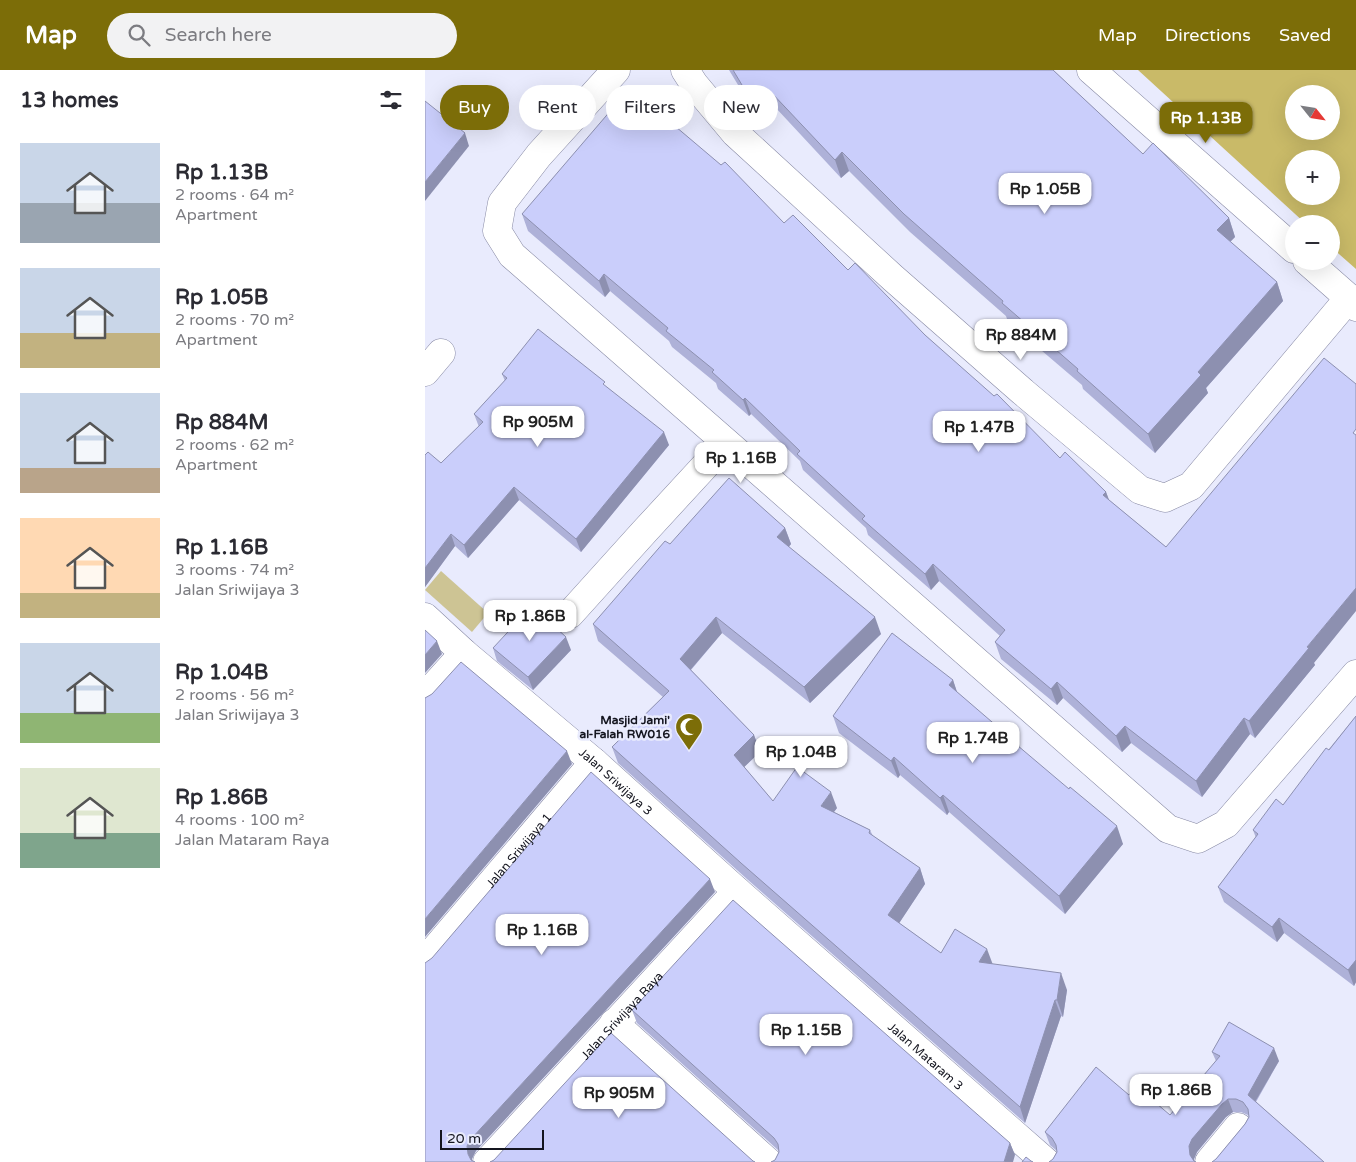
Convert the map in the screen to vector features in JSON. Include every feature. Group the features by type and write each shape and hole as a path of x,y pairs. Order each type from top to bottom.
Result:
{"street":[{"path":"616,70 539,155 502,203 497,231 512,255 1168,829 1198,839 1226,824 1356,674"},
{"path":"685,70 694,84 735,133 893,278 1023,392 1140,490 1165,498 1191,486 1352,302 1317,270"},
{"path":"1091,70 1285,241"},
{"path":"570,614 726,442"},
{"name":"Jalan Sriwijaya 3","path":"425,617 594,762 737,891"},
{"path":"425,696 464,652"},
{"name":"Jalan Sriwijaya 1","path":"425,961 594,762"},
{"name":"Jalan Sriwijaya Raya","path":"498,1158 614,1023 737,891"},
{"name":"Jalan Mataram 3","path":"737,891 1046,1162"},
{"path":"614,1023 768,1162"},
{"path":"1209,1162 1238,1127"}],"shaded area":[{"path":"1138,70 1356,70 1356,269 1340,255 1340,215 1296,215 1285,205 1340,205 1340,150 1285,150 1285,205"},
{"path":"441,571 488,613 472,632 425,590"}],"building":[{"path":"733,70 1053,70 1143,154 1153,143 1229,218 1217,230 1277,282 1198,372 1201,375 1148,434 1077,371 1078,369 1002,303 1003,301 904,214 842,152 835,160 778,100 778,85 742,85"},
{"path":"425,101 440,113 440,130 461,130 465,133 425,182"},
{"path":"606,116 606,130 680,130 721,165 725,162 784,223 793,215 848,270 855,263 925,335 994,396 997,394 1060,458 1065,452 1106,492 1103,495 1166,547 1324,358 1356,384 1356,429 1353,433 1356,435 1356,588 1249,721 1244,718 1196,781 1125,726 1116,736 1057,682 1051,689 995,642 1005,630 933,564 925,574 862,519 865,516 797,454 800,451 745,398 743,400 712,372 714,370 666,331 668,328 604,274 599,281 522,214 594,130 596,130"},
{"path":"538,329 664,432 576,539 514,487 464,545 451,534 425,568 425,455 428,452 441,463 483,422 474,414 507,378 502,374"},
{"path":"729,478 785,528 777,537 875,617 804,687 716,617 680,659 754,735 734,755 773,801 797,767 831,792 821,806 870,830 869,833 920,868 888,915 941,953 955,929 987,949 979,962 1061,973 1057,1000 1055,1000 1020,1107 741,863 612,747 669,691 593,624 665,541 670,544"},
{"path":"532,606 566,637 528,677 493,648"},
{"path":"425,630 437,641 425,655"},
{"path":"892,633 953,680 949,685 998,729 1069,789 1070,787 1117,826 1059,896 943,795 940,798 894,757 891,761 833,716"},
{"path":"461,662 567,751 425,919 425,698 432,694"},
{"path":"1356,716 1356,960 1348,970 1279,918 1272,927 1218,887 1258,834 1253,830 1276,799 1283,805 1326,748 1329,750"},
{"path":"591,772 710,879 471,1139 467,1146 468,1154 471,1160 475,1162 425,1162 425,963 432,958"},
{"path":"733,900 1010,1143 1004,1162 771,1162 775,1160 779,1152 778,1144 774,1138 632,1010"},
{"path":"1229,1022 1274,1048 1248,1095 1324,1162 1212,1162 1249,1117 1248,1109 1243,1102 1236,1099 1228,1099 1192,1139 1189,1146 1190,1155 1196,1162 1049,1162 1057,1152 1052,1138 1045,1132 1096,1067 1129,1095 1136,1086 1170,1115 1220,1056 1212,1052"},
{"path":"611,1033 755,1162 490,1162 494,1160"},
{"path":"1026,1157 1031,1161 1033,1162 1022,1162"}],"place":[{"name":"Masjid Jami' al-Falah RW016","path":"689,751"}]}
